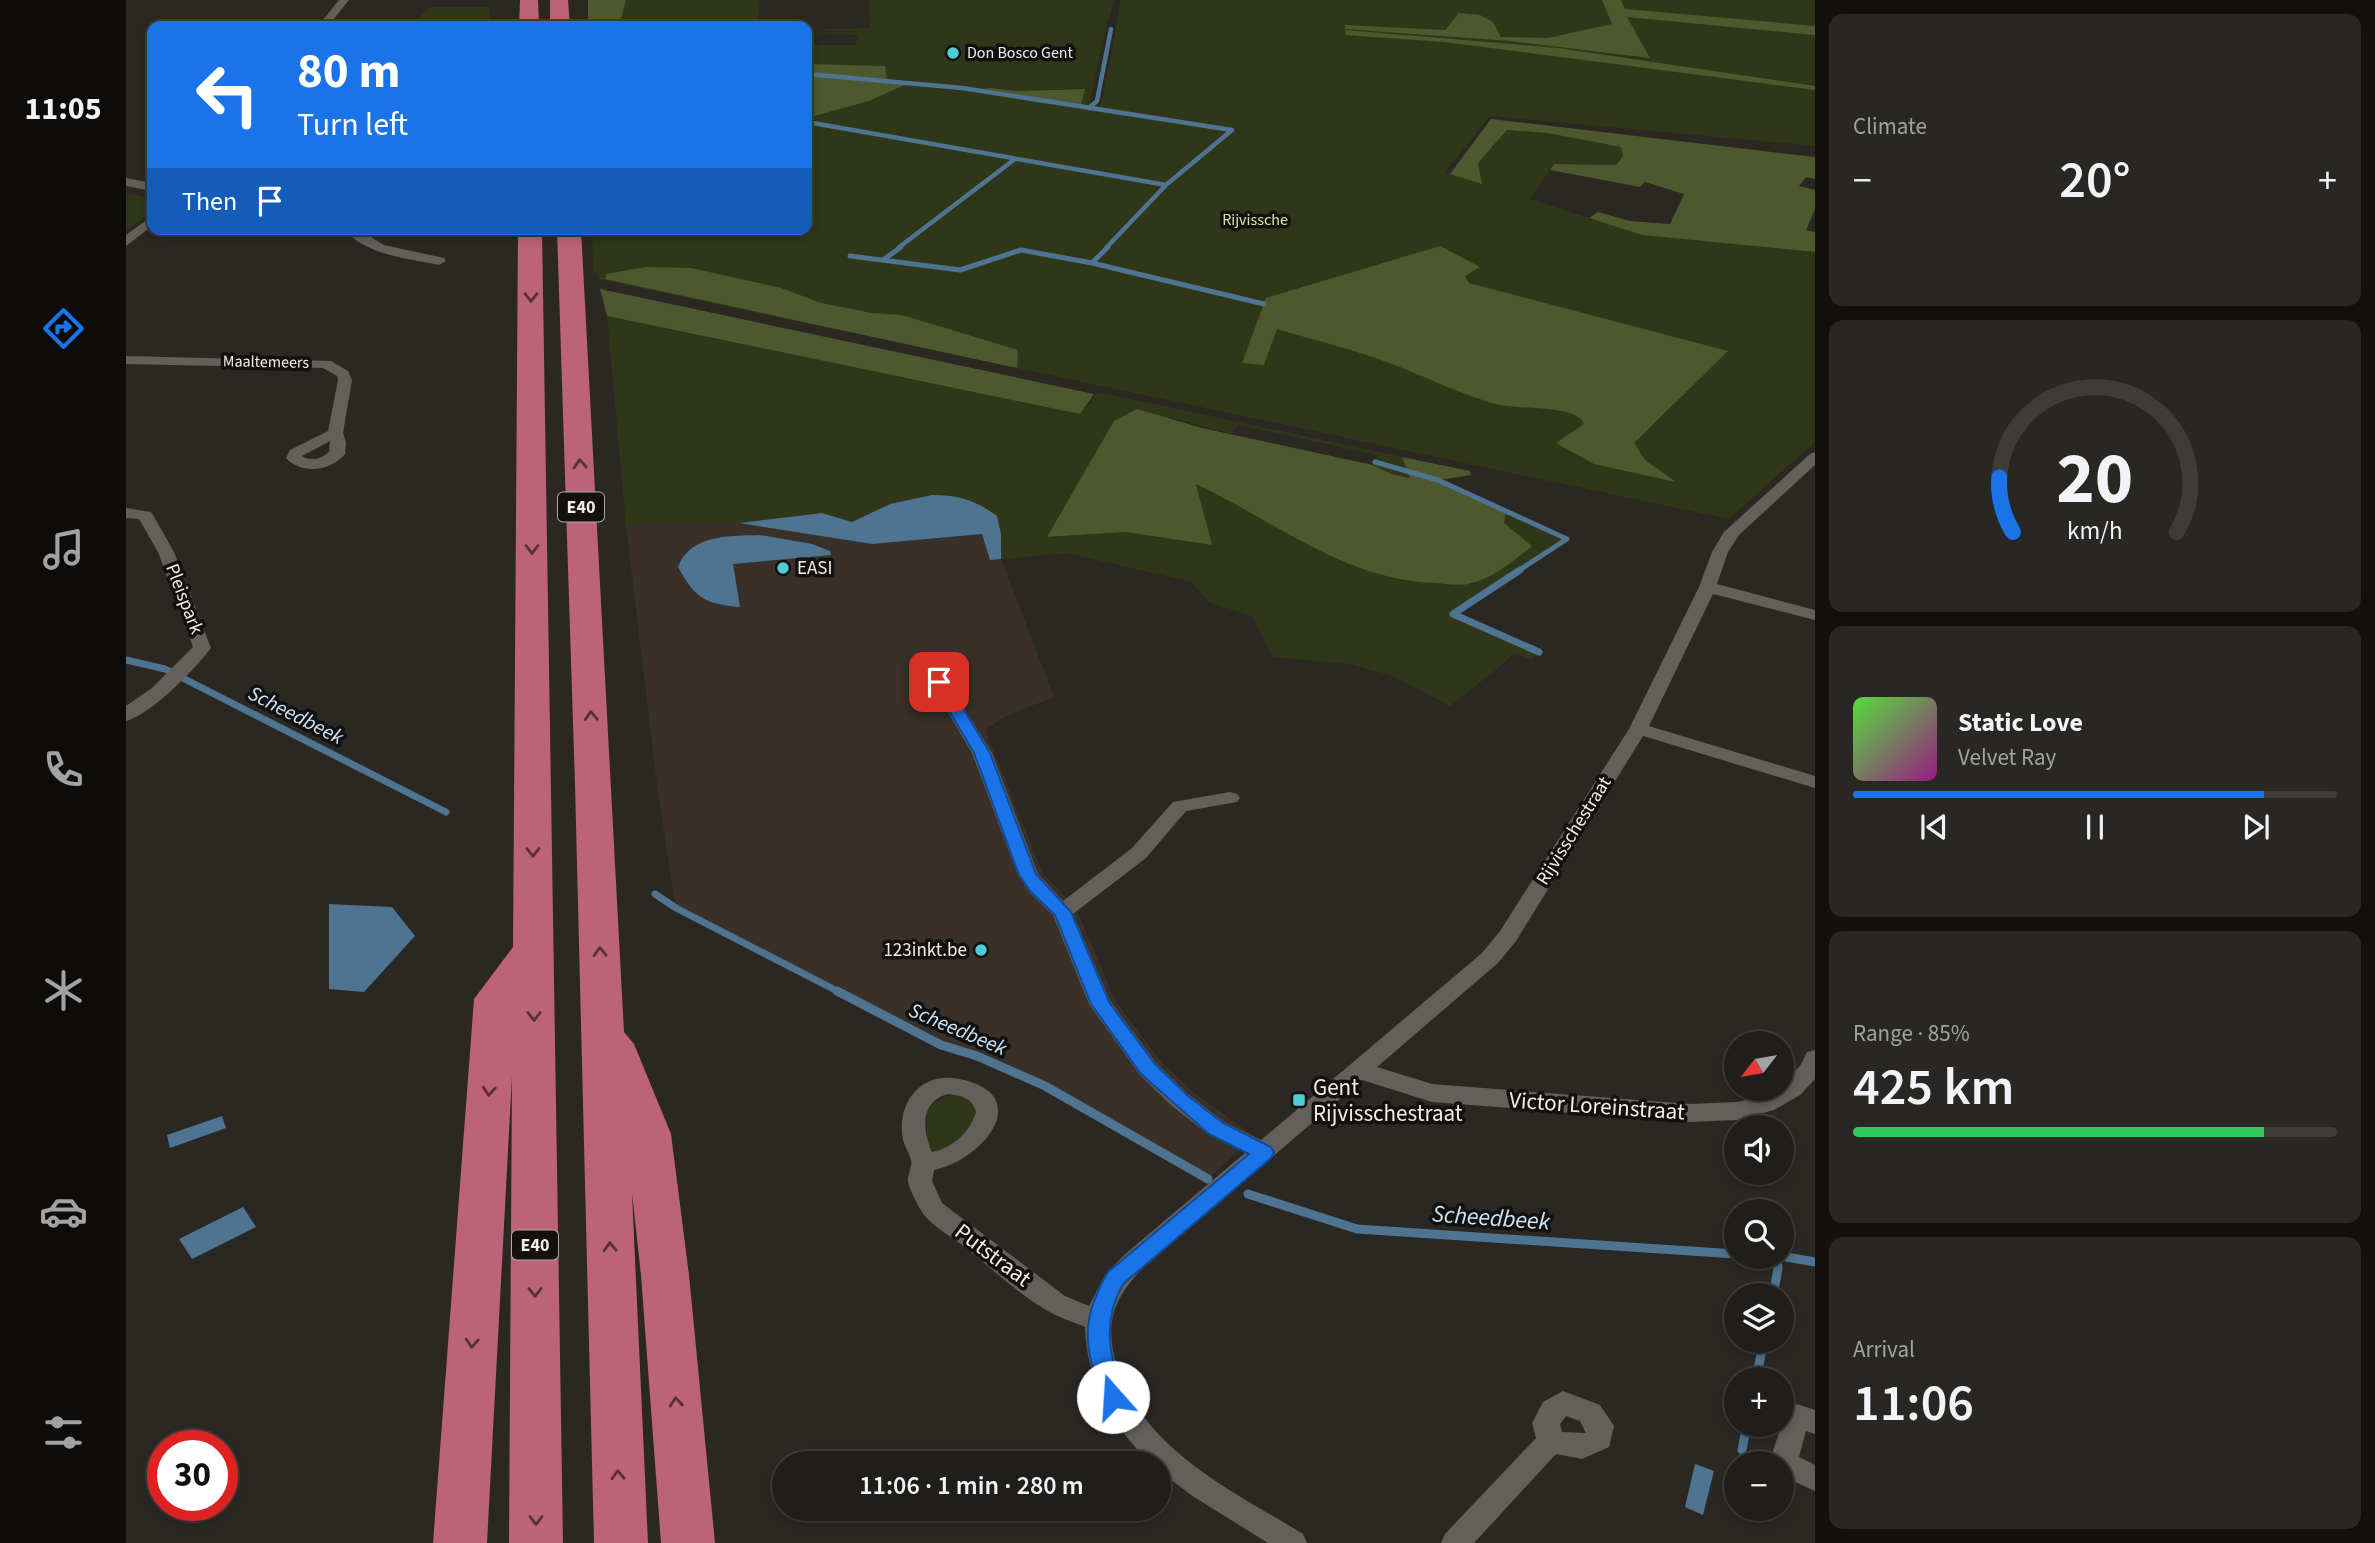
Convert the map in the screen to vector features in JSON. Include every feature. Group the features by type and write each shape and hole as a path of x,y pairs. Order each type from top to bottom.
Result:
{"highway":[{"path":"529,0 529,21"},
{"path":"559,0 560,21"},
{"name":"E40","path":"530,235 536,1543"},
{"name":"E40","path":"569,235 603,1020 621,1543"},
{"path":"460,1543 495,999 534,948"},
{"path":"603,1020 648,1134 664,1275 688,1543"}],"street":[{"path":"327,21 344,0"},
{"path":"126,181 147,186"},
{"path":"126,242 147,224"},
{"path":"354,235 369,244 439,261"},
{"name":"Maaltemeers","path":"126,360 326,364 343,374 345,380 335,433"},
{"name":"Rijvisschestraat","path":"1264,1152 1490,958 1508,936 1638,729 1708,587 1720,552 1732,532 1815,457"},
{"name":"Pleispark","path":"126,513 145,515 166,552 202,648 158,692 126,715"},
{"path":"1708,587 1815,615"},
{"path":"939,682 982,753 1028,875 1037,888 1062,912 1100,1004 1148,1069 1216,1128 1264,1152 1115,1278 1103,1300 1098,1321 1099,1346 1103,1370 1113,1397 1135,1430 1172,1464 1293,1543"},
{"path":"1638,729 1815,782"},
{"path":"1062,912 1139,853 1180,806 1230,798"},
{"name":"Victor Loreinstraat","path":"1360,1071 1432,1093 1690,1113 1737,1111 1766,1104 1792,1089 1809,1071 1815,1058"},
{"name":"Putstraat","path":"924,1163 920,1181 933,1209 1056,1303 1098,1321"},
{"path":"1815,1422 1797,1416 1783,1463 1815,1479"},
{"path":"1455,1543 1551,1441"}],"shaded area":[{"path":"739,523 872,544 982,534 990,560 1001,559 1054,697 1006,716 985,730 1042,872 1076,908 1115,1000 1162,1063 1193,1092 1254,1136 1208,1179 1089,1110 982,1056 941,1045 676,908 658,793 626,525"}],"green space":[{"path":"588,0 626,0 620,21 588,21"},
{"path":"626,0 760,0 757,21 620,21"},
{"name":"Rijvissche","path":"869,0 1114,0 1089,108 1095,109 1102,102 1121,0 1815,0 1815,146 1490,116 1445,172 1463,171 1480,160 1507,130 1547,133 1622,147 1623,156 1616,165 1554,164 1530,199 1642,235 1815,252 1815,442 1729,519 598,279 598,273 593,272 592,235 812,235 812,76 910,83 886,80 885,66 812,64 812,45 856,45 858,35 812,33 868,32 812,30 870,28","holes":["990,88 1026,91 1083,88 1081,105 983,90"]},
{"path":"1602,0 1621,0 1625,9 1815,26 1815,35 1627,17 1650,58 1510,41 1345,29 1345,25 1445,30 1459,13 1480,15 1493,22 1501,37 1548,38 1612,24"},
{"path":"430,7 490,7 489,21 415,21"},
{"path":"1345,30 1558,48 1815,86 1815,90 1444,42 1346,35"},
{"path":"812,64 885,66 887,80 911,82 869,101 812,117"},
{"path":"981,89 1019,91 1085,89 1081,105"},
{"path":"1491,119 1815,157 1815,179 1806,177 1799,186 1815,190 1815,209 1806,230 1815,232 1815,252 1642,235 1589,218 1598,212 1630,221 1670,224 1684,194 1645,182 1640,187 1550,170 1554,164 1616,165 1623,156 1621,147 1547,133 1507,130 1478,163 1482,184 1450,174"},
{"path":"126,193 147,198 147,214 126,231"},
{"path":"1440,246 1480,267 1465,276 1469,283 1728,351 1634,443 1645,460 1676,482 1594,464 1556,443 1584,424 1570,413 1495,404 1385,361 1277,329 1264,365 1242,363 1266,298"},
{"path":"646,267 691,268 781,288 821,303 872,313 902,315 1018,350 1017,368 605,279 606,274"},
{"path":"600,289 1094,394 1080,414 607,316"},
{"path":"607,316 1080,414 1098,392 1402,457 1411,478 1391,474 1373,465 1378,455 1238,425 1231,434 1170,417 1048,537 1125,532 1211,545 1196,483 1248,509 1515,531 1504,523 1506,511 1567,539 1454,615 1539,652 1531,660 1514,653 1450,706 1393,676 1349,664 1273,657 1252,616 1208,602 1192,582 1067,553 1001,559 1001,534 890,504 851,522 822,513 739,523 626,525"},
{"path":"1137,409 1202,428 1373,465 1391,474 1410,478 1402,457 1470,471 1471,475 1440,480 1506,511 1504,523 1532,546 1510,564 1477,582 1452,585 1403,580 1341,561 1196,484 1212,545 1125,532 1047,537 1114,421"},
{"path":"953,1092 966,1095 983,1113 967,1136 937,1153 927,1145 927,1108"}],"water":[{"path":"932,495 966,499 997,516 1001,534 1001,559 990,560 982,534 872,544 739,523 822,513 852,522 890,504"},
{"path":"760,535 812,544 830,551 831,555 733,564 740,607 718,604 702,598 690,586 678,567 692,548 702,543 724,537"},
{"path":"329,904 392,907 415,936 364,992 329,989"},
{"path":"222,1116 226,1128 170,1148 167,1135"},
{"path":"243,1207 256,1227 192,1259 179,1239"},
{"path":"1695,1464 1714,1471 1703,1515 1685,1507"}],"waterway":[{"path":"1089,108 1097,101 1111,29"},
{"path":"812,74 962,88 1089,108"},
{"path":"1089,108 1232,130 1166,185"},
{"path":"812,123 1166,185"},
{"path":"898,248 1015,159"},
{"path":"1106,248 1166,185"},
{"path":"883,260 901,247"},
{"path":"1092,263 1108,247"},
{"path":"850,256 960,270 1021,250 1092,263"},
{"path":"1092,263 1264,304"},
{"path":"1375,462 1438,480 1567,539 1518,571"},
{"path":"1520,570 1453,614 1539,652"},
{"name":"Scheedbeek","path":"126,660 165,669 446,812"},
{"name":"Scheedbeek","path":"655,894 676,908 841,993"},
{"name":"Scheedbeek","path":"837,991 941,1045 977,1056 1045,1086 1208,1179"},
{"name":"Scheedbeek","path":"1248,1194 1357,1229 1724,1253"},
{"name":"Scheedbeek","path":"1794,1258 1815,1262"},
{"path":"1775,1283 1778,1269"},
{"path":"1758,1367 1761,1353"},
{"path":"1742,1450 1744,1437"}],"place":[{"name":"Don Bosco Gent","path":"953,53"},
{"name":"EASI","path":"783,568"},
{"name":"123inkt.be","path":"981,950"},
{"name":"Gent Rijvisschestraat","path":"1299,1100"}],"route":[{"path":"939,682 982,753 1028,875 1037,888 1062,912 1100,1004 1148,1069 1180,1100 1216,1128 1264,1152 1115,1278 1103,1300 1098,1321 1103,1370 1113,1397"}]}
